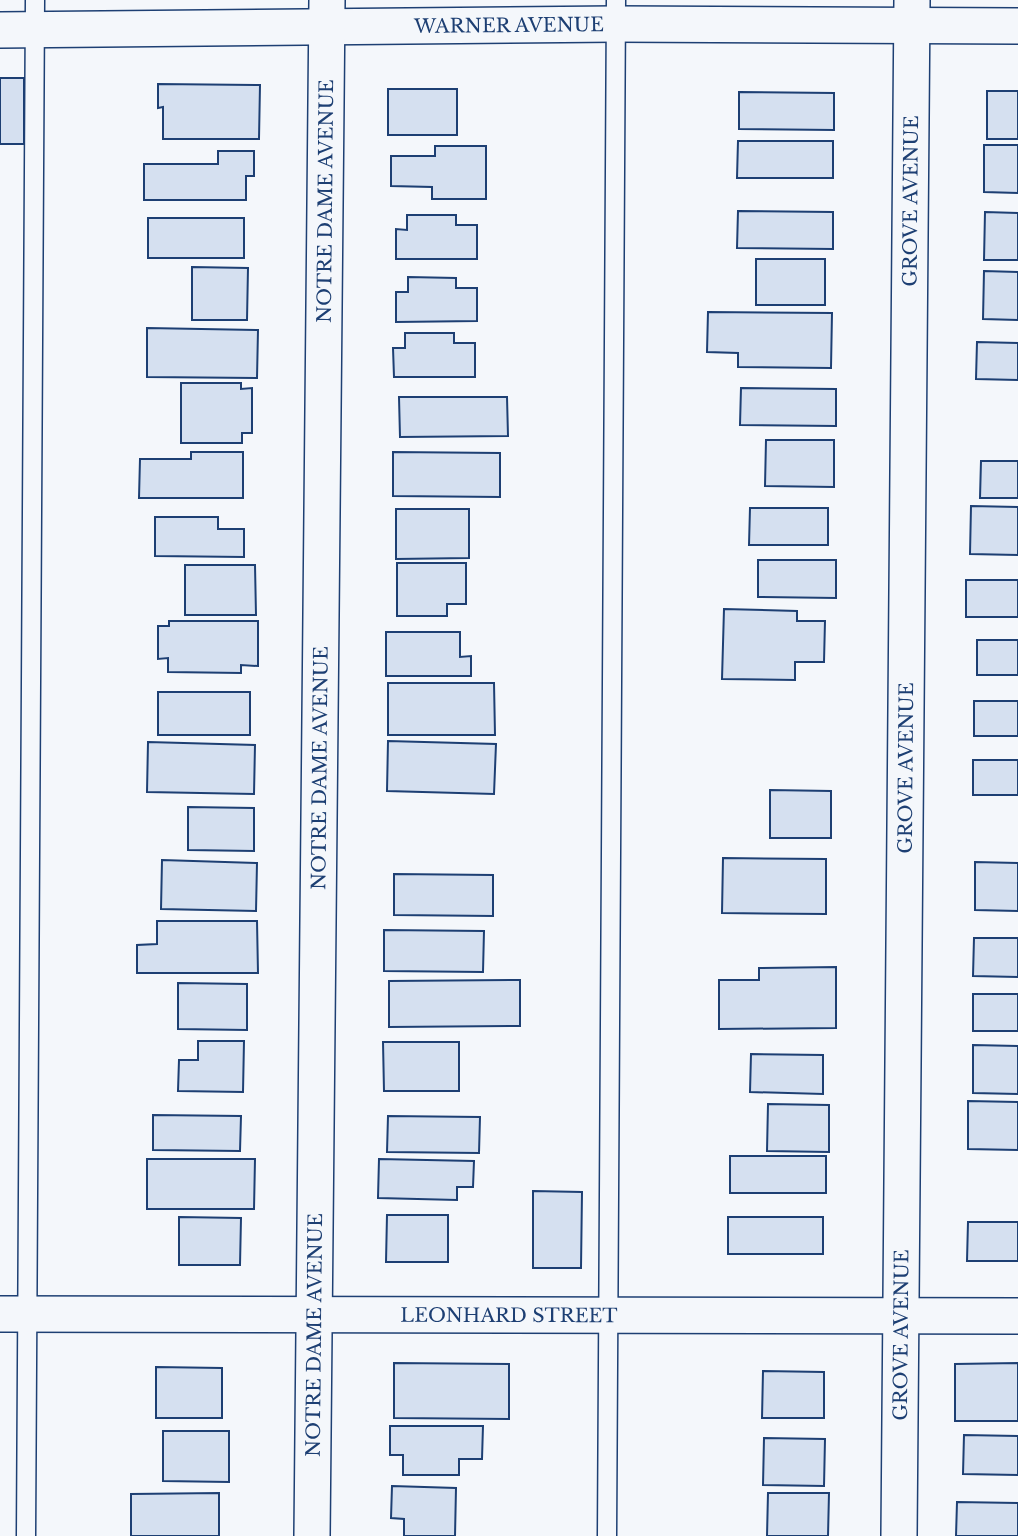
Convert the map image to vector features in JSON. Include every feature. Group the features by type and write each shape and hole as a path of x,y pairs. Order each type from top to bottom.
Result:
{"street":[{"name":"WARNER AVENUE","path":"0,30 35,15 327,13 912,13 1018,26"},
{"name":"NOTRE DAME AVENUE","path":"312,1536 327,13"},
{"name":"GROVE AVENUE","path":"899,1536 912,13"},
{"name":"LEONHARD STREET","path":"15,1314 314,1317 1018,1316"}],"lane":[{"path":"607,1536 616,12"},
{"path":"26,1536 15,1314 35,15"}],"building":[{"path":"0,78 24,78 24,144 0,144"},
{"path":"158,84 260,85 259,139 163,139 163,107 158,108"},
{"path":"388,89 457,89 457,135 388,135"},
{"path":"987,91 1018,91 1018,139 987,139"},
{"path":"739,92 834,93 834,130 739,129"},
{"path":"738,141 833,141 833,178 737,178"},
{"path":"984,145 1018,145 1018,193 984,192"},
{"path":"435,146 486,146 486,199 432,199 432,187 391,186 391,156 435,156"},
{"path":"218,151 254,151 254,176 246,176 246,200 144,200 144,164 218,164"},
{"path":"738,211 833,212 833,249 737,248"},
{"path":"985,212 1018,213 1018,260 984,260"},
{"path":"407,215 456,215 456,225 477,225 477,259 396,259 396,229 407,230"},
{"path":"148,218 244,218 244,258 148,258"},
{"path":"756,259 825,259 825,305 756,305"},
{"path":"192,267 248,268 247,320 192,320"},
{"path":"984,271 1018,272 1018,320 983,319"},
{"path":"408,277 456,278 456,288 477,288 477,321 396,322 396,292 408,292"},
{"path":"708,312 832,313 831,368 738,367 738,353 707,352"},
{"path":"147,328 258,330 257,378 147,377"},
{"path":"405,333 454,333 454,343 475,343 475,377 394,377 393,348 405,348"},
{"path":"977,342 1018,343 1018,380 976,379"},
{"path":"181,383 241,383 241,389 252,388 252,433 242,433 242,443 181,443"},
{"path":"741,388 836,389 836,426 740,425"},
{"path":"399,397 507,397 508,436 400,437"},
{"path":"766,440 834,440 834,487 765,486"},
{"path":"191,452 243,452 243,498 139,498 140,459 191,459"},
{"path":"393,452 500,453 500,497 393,496"},
{"path":"981,461 1018,461 1018,498 980,498"},
{"path":"971,506 1018,507 1018,555 970,554"},
{"path":"750,508 828,508 828,545 749,545"},
{"path":"396,509 469,509 469,558 396,559"},
{"path":"155,517 218,517 218,529 244,529 244,557 155,556"},
{"path":"758,560 836,560 836,598 758,597"},
{"path":"397,563 466,563 466,604 447,604 447,616 397,616"},
{"path":"185,565 255,565 256,615 185,615"},
{"path":"966,580 1018,580 1018,617 966,617"},
{"path":"724,609 797,611 797,621 825,621 824,662 795,662 795,680 722,679"},
{"path":"169,621 258,621 258,666 241,665 241,673 168,672 168,658 158,659 158,626 169,626"},
{"path":"386,632 460,632 460,657 471,656 471,676 386,676"},
{"path":"977,640 1018,640 1018,675 977,675"},
{"path":"388,683 494,683 495,735 388,735"},
{"path":"158,692 250,692 250,735 158,735"},
{"path":"974,701 1018,701 1018,736 974,736"},
{"path":"388,741 496,744 494,794 387,791"},
{"path":"148,742 255,745 254,794 147,792"},
{"path":"973,760 1018,760 1018,795 973,795"},
{"path":"770,790 831,791 831,838 770,838"},
{"path":"188,807 254,808 254,851 188,850"},
{"path":"723,858 826,859 826,914 722,913"},
{"path":"162,860 257,863 256,911 161,909"},
{"path":"975,862 1018,863 1018,911 975,910"},
{"path":"394,874 493,875 493,916 394,915"},
{"path":"157,921 257,921 258,973 137,973 137,945 157,944"},
{"path":"384,930 484,931 483,972 384,971"},
{"path":"974,938 1018,938 1018,977 973,976"},
{"path":"836,967 836,1028 719,1029 719,980 759,980 759,968"},
{"path":"520,980 520,1026 389,1027 389,981"},
{"path":"178,983 247,984 247,1030 178,1029"},
{"path":"973,994 1018,994 1018,1031 973,1031"},
{"path":"198,1041 244,1041 243,1092 178,1091 179,1060 198,1060"},
{"path":"383,1042 459,1042 459,1091 384,1091"},
{"path":"973,1045 1018,1046 1018,1094 973,1093"},
{"path":"751,1054 823,1055 823,1094 750,1092"},
{"path":"968,1101 1018,1102 1018,1150 968,1149"},
{"path":"768,1104 829,1105 829,1152 767,1151"},
{"path":"153,1115 241,1116 240,1151 153,1150"},
{"path":"388,1116 480,1117 479,1153 387,1152"},
{"path":"730,1156 826,1156 826,1193 730,1193"},
{"path":"147,1159 255,1159 254,1209 147,1209"},
{"path":"379,1159 474,1161 473,1187 457,1187 457,1200 378,1198"},
{"path":"533,1191 582,1192 581,1268 533,1268"},
{"path":"387,1215 448,1215 448,1262 386,1262"},
{"path":"179,1217 241,1218 240,1265 179,1265"},
{"path":"728,1217 823,1217 823,1254 728,1254"},
{"path":"968,1222 1018,1222 1018,1261 967,1261"},
{"path":"394,1363 509,1364 509,1419 394,1418"},
{"path":"1018,1363 1018,1421 955,1421 955,1364"},
{"path":"156,1367 222,1368 222,1418 156,1418"},
{"path":"763,1371 824,1372 824,1418 762,1418"},
{"path":"390,1426 483,1426 482,1459 459,1459 459,1475 403,1475 403,1455 390,1455"},
{"path":"163,1431 229,1431 229,1482 163,1481"},
{"path":"964,1435 1018,1436 1018,1475 963,1474"},
{"path":"764,1438 825,1439 824,1486 763,1485"},
{"path":"392,1486 456,1488 455,1536 404,1536 404,1519 391,1518"},
{"path":"219,1493 219,1536 131,1536 131,1494"},
{"path":"768,1493 829,1493 828,1536 767,1536"},
{"path":"957,1502 1018,1503 1018,1536 956,1536"}]}
